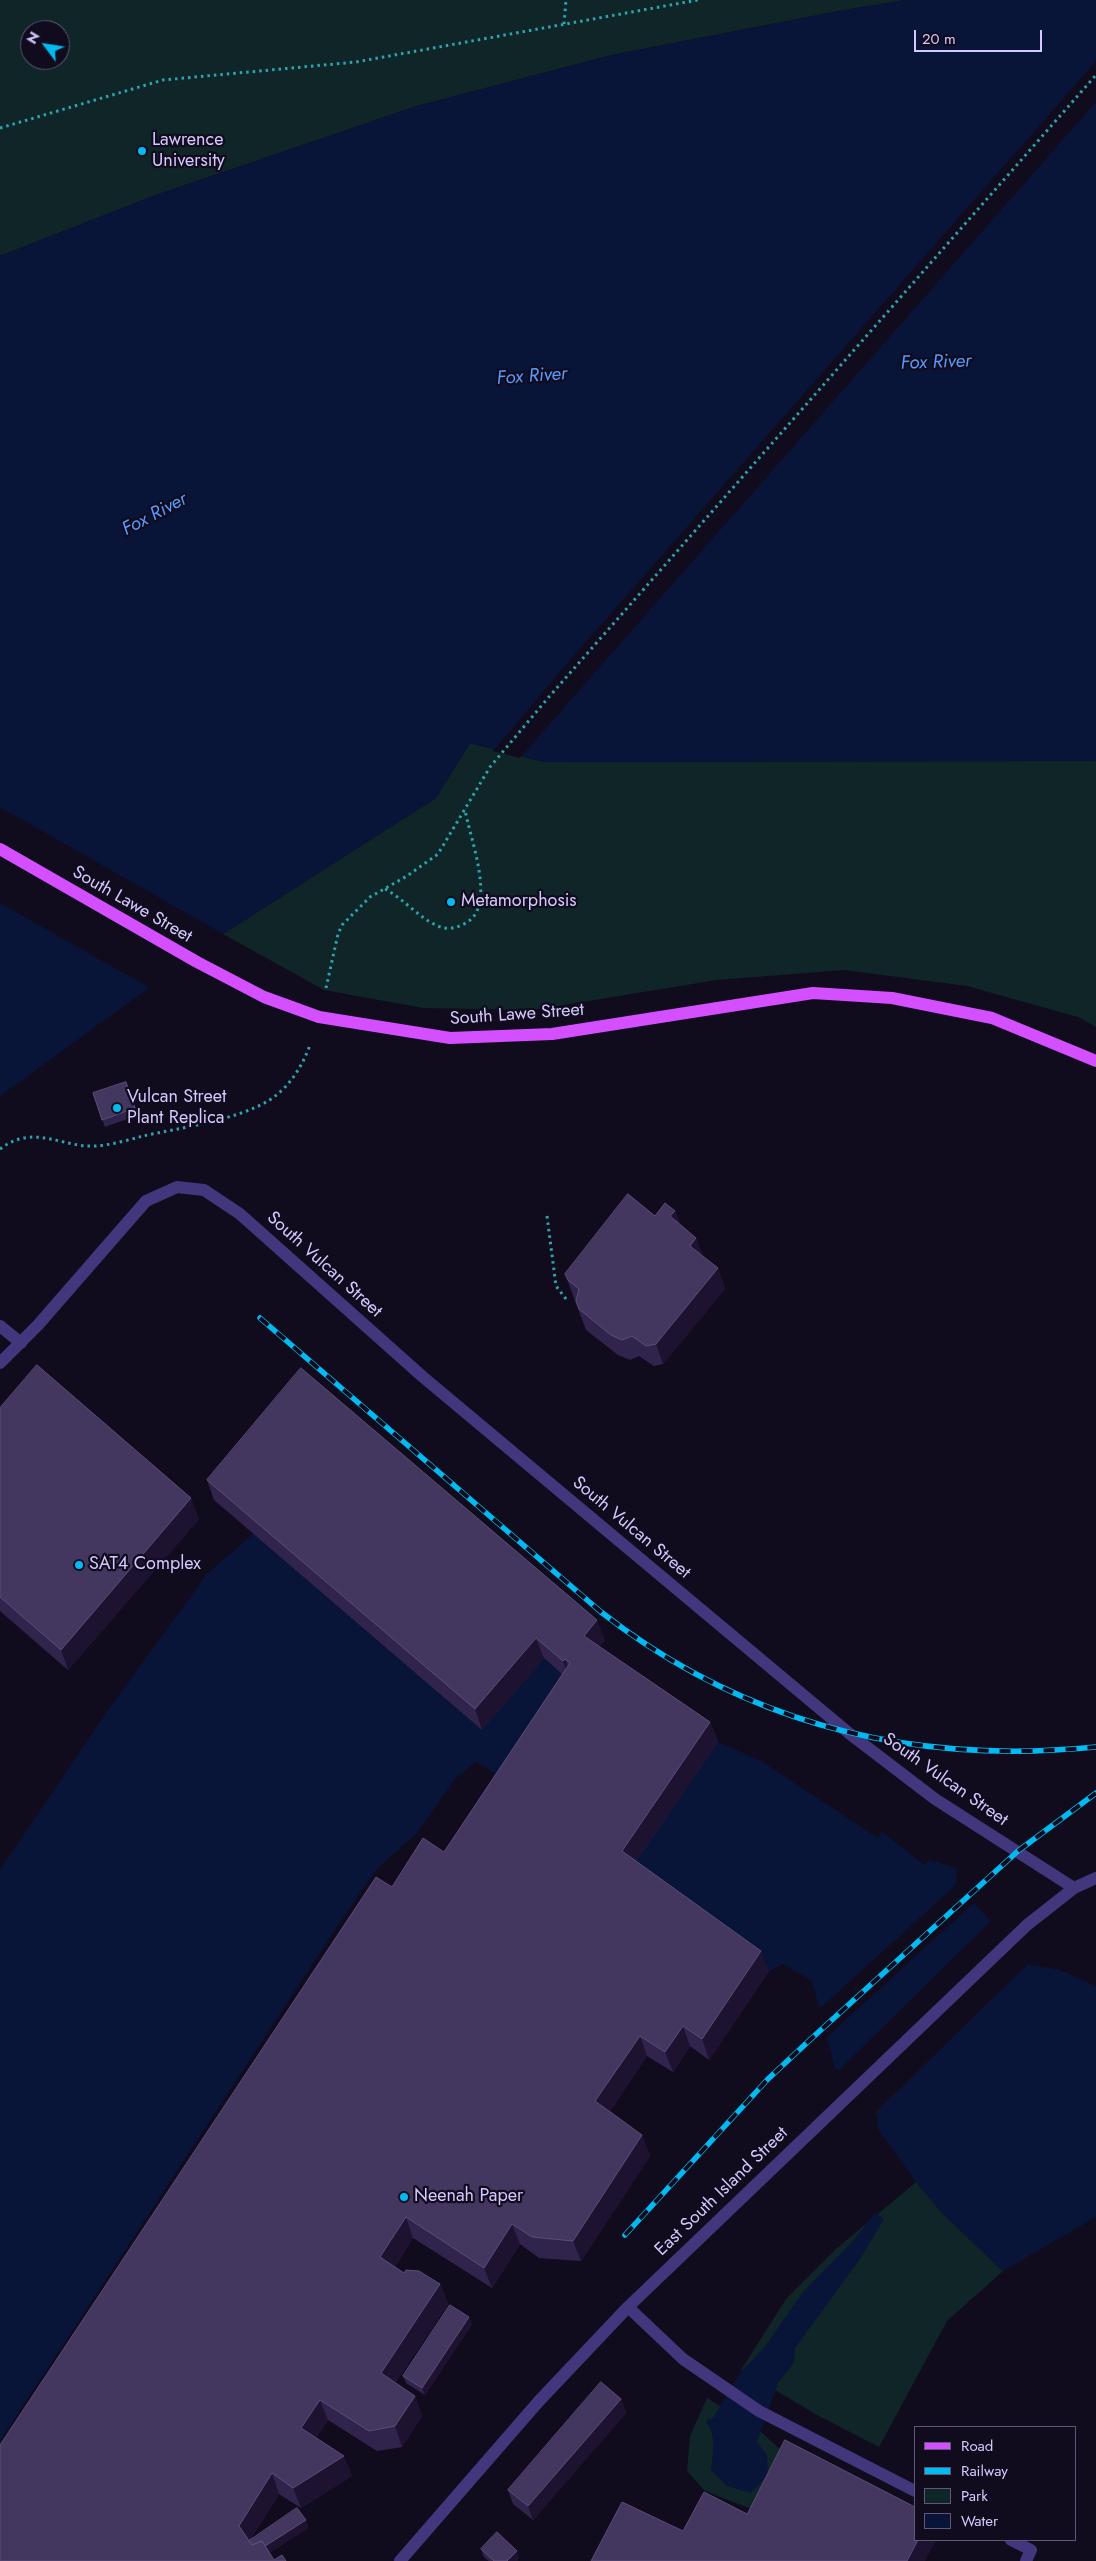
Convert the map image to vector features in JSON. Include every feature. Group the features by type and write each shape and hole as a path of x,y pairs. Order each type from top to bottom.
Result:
{"main road":[{"name":"South Lawe Street","path":"0,849 197,962 264,996 319,1017 450,1038 552,1034 813,993 892,998 992,1018 1096,1061"}],"street":[{"name":"South Vulcan Street","path":"21,1344 146,1201 177,1187 204,1190 240,1214 424,1377 850,1734 935,1799 1074,1888"},
{"path":"0,1326 21,1344 0,1364"},
{"name":"East South Island Street","path":"400,2561 539,2401 628,2308 1027,1925 1074,1888 1096,1878"},
{"path":"628,2308 683,2359 720,2385 805,2436 914,2490"},
{"path":"1013,2541 1031,2550 1026,2561"}],"path":[{"path":"564,24 566,0"},
{"path":"0,128 163,80 356,62 698,0"},
{"path":"328,981 338,934 342,925 358,907 438,854 490,767 1096,75"},
{"path":"384,888 440,927 452,928 468,923 478,909 482,896 481,880 465,809"},
{"path":"0,1149 9,1142 28,1137 59,1139 93,1146 205,1122 250,1109 268,1101 302,1067"},
{"path":"547,1216 556,1286 566,1299"}],"green space":[{"name":"Lawrence University","path":"0,0 906,0 844,10 612,55 417,106 153,196 0,256"},
{"path":"470,743 544,762 1096,761 1096,1027 1078,1017 967,986 844,970 717,980 533,1010 423,1008 324,990 223,934 436,798"},
{"path":"916,2182 943,2214 1003,2271 947,2321 879,2447 819,2416 741,2370 786,2299 837,2248"},
{"path":"707,2398 761,2432 792,2460 764,2514 705,2491 687,2471 690,2436"}],"water":[{"name":"Fox River","path":"906,0 1096,0 1096,761 544,762 470,743 436,798 223,934 0,1096 0,256 153,196 417,106 612,55 844,10"},
{"path":"254,1533 482,1730 544,1658 571,1681 591,1657 718,1742 761,1761 878,1838 882,1832 924,1865 929,1860 957,1868 956,1884 1031,1965 1060,1970 1096,1986 1096,2217 1003,2271 943,2214 916,2182 878,2129 877,2115 835,2068 812,1981 783,1964 769,1971 509,1782 476,1762 454,1780 417,1833 377,1869 344,1916 0,2441 0,1870 106,1713 207,1574"},
{"path":"875,2213 884,2219 860,2259 795,2348 794,2363 778,2383 757,2442 767,2455 768,2475 751,2493 727,2486 711,2470 713,2439 706,2422 708,2419 713,2418 740,2373 766,2345 803,2292 853,2241"}],"pier":[{"path":"1096,61 1096,102 520,758 493,751 569,661"},
{"path":"0,807 223,934 215,943 150,988 0,903"},
{"path":"958,1883 976,1901 825,2039 817,2011"},
{"path":"991,1921 1030,1962 875,2113 836,2073"}],"building":[{"name":"Vulcan Street Plant Replica","path":"126,1082 135,1108 102,1120 93,1093"},
{"path":"628,1194 655,1216 665,1203 675,1211 670,1216 696,1238 690,1246 718,1268 656,1344 646,1346 632,1336 622,1340 611,1335 579,1309 576,1301 579,1289 568,1280 565,1274"},
{"name":"SAT4 Complex","path":"37,1365 191,1498 61,1650 0,1597 0,1408"},
{"name":"Neenah Paper","path":"301,1368 597,1620 584,1636 710,1722 622,1851 761,1951 702,2039 683,2026 665,2052 640,2036 595,2101 642,2135 573,2241 532,2237 512,2224 484,2268 406,2217 380,2257 404,2273 406,2270 419,2271 440,2284 381,2373 415,2396 395,2426 369,2431 320,2400 301,2428 344,2456 293,2488 272,2473 239,2526 252,2545 262,2541 274,2560 282,2555 286,2561 0,2561 0,2445 376,1877 392,1887 423,1838 444,1852 570,1663 565,1659 563,1661 536,1638 475,1709 207,1480"},
{"path":"450,2305 469,2317 422,2388 403,2376"},
{"path":"601,2382 621,2399 528,2506 508,2490"},
{"path":"785,2440 914,2506 914,2541 917,2541 907,2561 591,2561 622,2502 683,2531 704,2492 747,2514"},
{"path":"297,2508 306,2520 265,2546 262,2541 252,2545 249,2541"},
{"path":"497,2532 517,2551 507,2561 494,2561 481,2549"}],"railway":[{"path":"260,1318 601,1612 656,1651 714,1683 773,1709 835,1729 898,1742 962,1749 1028,1751 1096,1747"},
{"path":"625,2235 768,2079 1018,1851 1096,1793"}],"place":[{"name":"Lawrence University","path":"142,151"},
{"name":"Metamorphosis","path":"451,902"},
{"name":"Vulcan Street Plant Replica","path":"117,1108"},
{"name":"SAT4 Complex","path":"79,1565"},
{"name":"Neenah Paper","path":"404,2197"}]}
